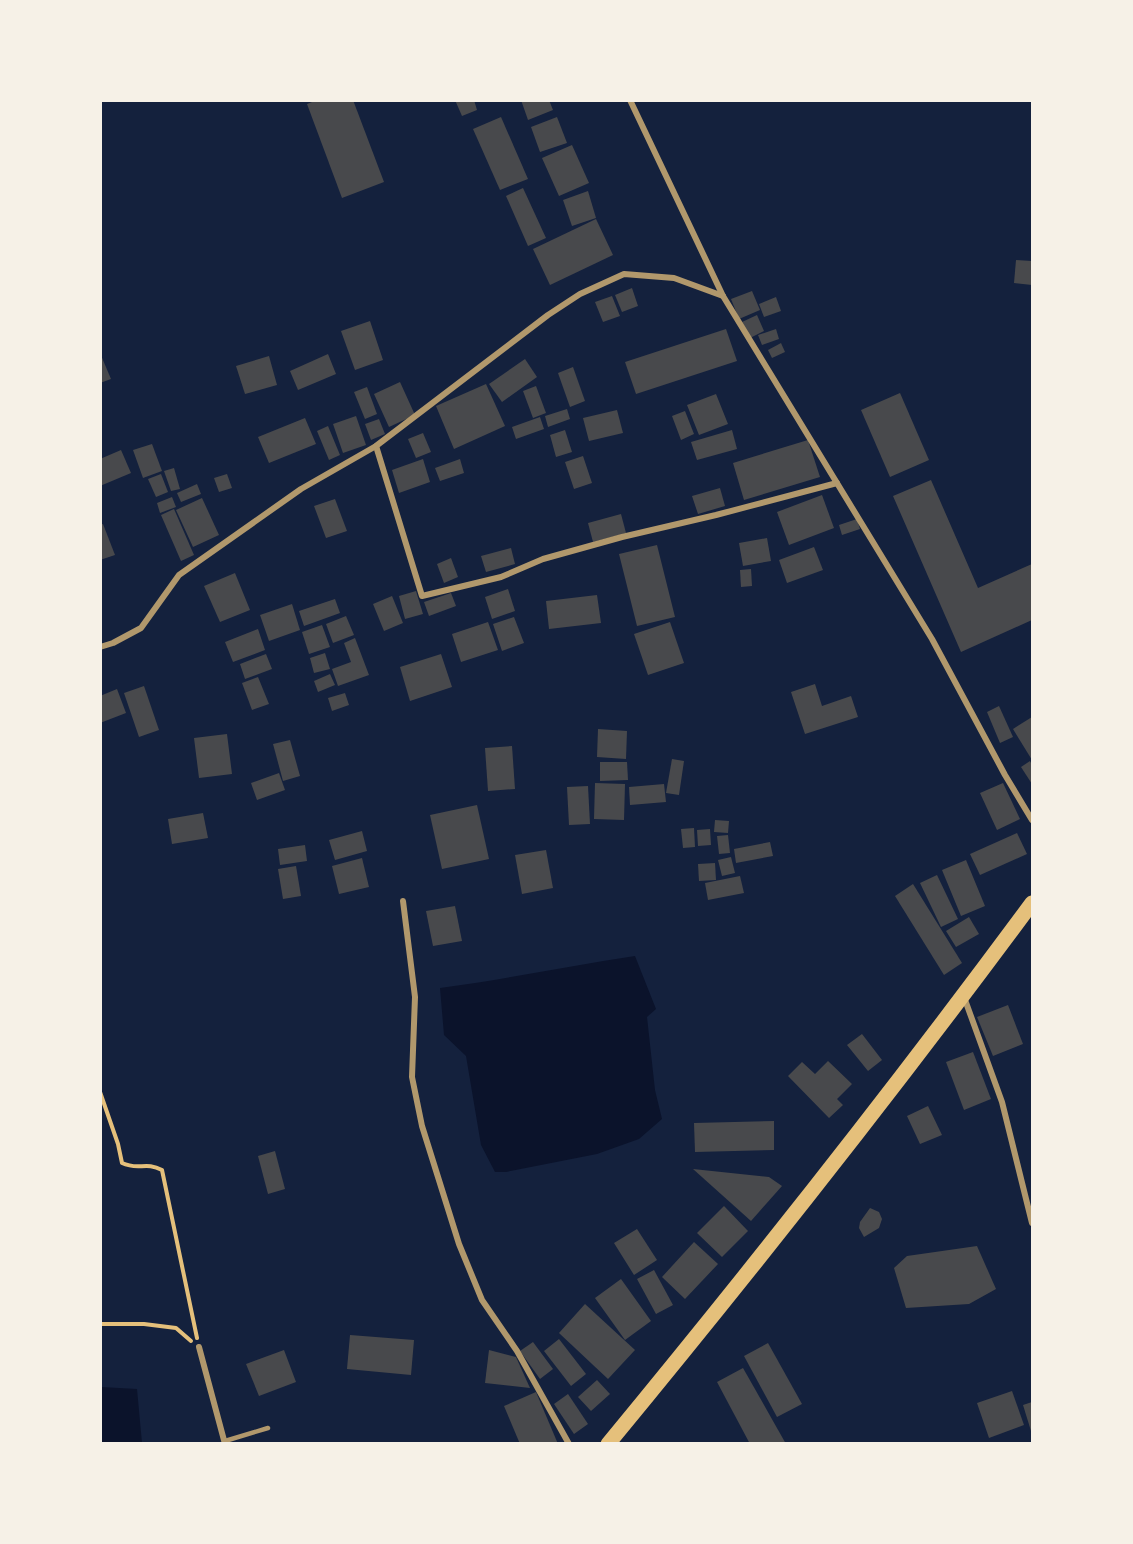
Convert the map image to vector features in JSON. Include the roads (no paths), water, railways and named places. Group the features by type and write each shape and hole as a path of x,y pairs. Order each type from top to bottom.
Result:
{"main road":[{"path":"608,1443 728,1298 963,996 1032,903"}],"street":[{"path":"630,100 723,296 932,639 1005,775 1032,820"},
{"path":"100,647 113,643 141,628 179,575 301,489 376,446 548,315 580,294 624,274 674,278 723,296"},
{"path":"376,446 422,596 501,577 543,559 622,537 837,483"},
{"path":"404,901 415,997 412,1077 422,1126 459,1244 482,1300 517,1351 569,1443"},
{"path":"963,996 1002,1102 1032,1222"},
{"path":"199,1347 225,1442"}],"lane":[{"path":"225,1442 268,1428"}],"water":[{"path":"635,956 656,1009 647,1017 655,1090 662,1119 639,1139 597,1154 506,1172 495,1172 481,1145 466,1056 444,1035 440,988"},
{"path":"101,1387 137,1389 142,1443 101,1443"}]}
